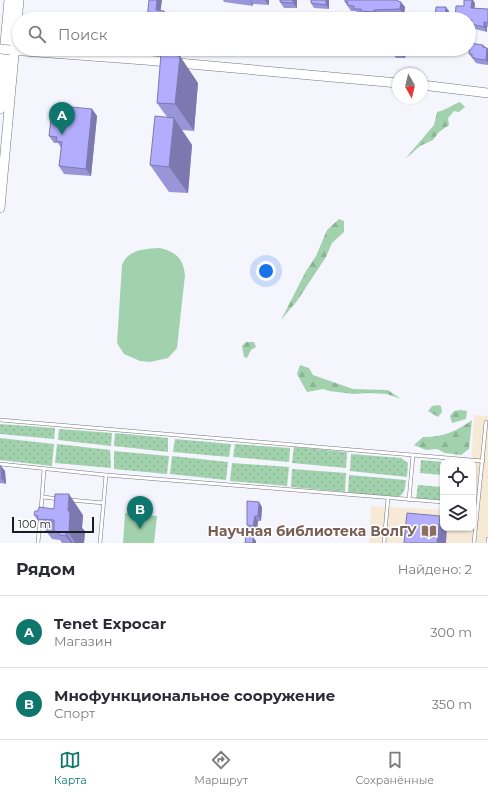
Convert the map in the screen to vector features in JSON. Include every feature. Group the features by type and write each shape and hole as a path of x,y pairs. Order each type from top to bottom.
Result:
{"highway":[{"path":"0,108 10,0"}],"street":[{"path":"17,12 19,0"},
{"path":"0,49 12,50 0,208"},
{"path":"92,56 392,82"},
{"path":"428,86 488,94"}],"lane":[{"path":"0,420 483,461"},
{"path":"474,543 486,422"},
{"path":"409,500 413,455"},
{"path":"0,464 106,475 440,502"},
{"path":"38,543 44,469"},
{"path":"100,543 106,475"},
{"path":"42,497 104,503"},
{"path":"384,543 388,498"}],"shaded area":[{"path":"474,415 488,416 488,543 369,543 371,506 440,510 440,531 476,531 476,459 471,459"}],"green space":[{"path":"460,102 465,107 459,112 454,111 448,118 449,125 439,132 433,140 420,146 405,159 434,125 437,112"},
{"path":"339,219 344,221 344,232 332,243 326,257 297,301 281,320 306,271 316,256 327,230"},
{"path":"160,248 178,257 184,269 185,275 177,348 168,358 150,362 140,361 124,354 117,343 122,265 128,256 133,253"},
{"path":"246,342 254,342 256,347 251,350 247,358 244,357 242,346"},
{"path":"300,365 309,368 313,375 353,389 388,390 401,399 387,394 354,394 323,389 307,392 297,374"},
{"path":"432,406 441,406 442,412 438,417 428,411"},
{"path":"454,411 467,411 466,419 452,423 450,416"},
{"path":"472,420 469,449 461,455 445,453 437,449 426,450 414,445 423,437 449,433"},
{"path":"0,424 55,428 54,439 0,434"},
{"path":"59,429 112,433 111,446 58,440"},
{"path":"115,433 168,438 168,452 114,446"},
{"path":"0,438 54,444 52,466 0,460"},
{"path":"175,439 231,444 229,457 173,452"},
{"path":"57,444 110,450 111,468 55,463"},
{"path":"235,444 290,448 289,462 233,457"},
{"path":"294,447 347,452 346,468 292,463"},
{"path":"114,451 169,456 167,474 114,469"},
{"path":"351,454 401,458 408,463 407,477 350,471"},
{"path":"172,456 228,462 226,480 170,474"},
{"path":"421,460 440,462 440,475 420,473"},
{"path":"232,463 289,467 287,486 230,481"},
{"path":"292,469 346,473 345,492 291,487"},
{"path":"349,475 406,480 405,488 402,495 397,497 348,493"},
{"path":"418,485 440,487 440,501 416,499"},
{"path":"125,513 157,516 154,543 123,543"}],"building":[{"path":"149,0 157,0 156,10 164,11 164,12 148,12"},
{"path":"280,0 293,0 293,3 280,2"},
{"path":"311,0 326,0 326,5 311,3"},
{"path":"345,0 397,0 401,2 400,9 374,10 374,12 354,9 354,6 347,5 348,2 345,2"},
{"path":"464,0 472,0 471,8 488,9 488,23 484,22 484,27 476,25 476,12 456,12 456,6 464,6"},
{"path":"436,7 446,7 446,12 436,12"},
{"path":"476,44 483,45 483,47 487,48 486,60 472,57 476,56"},
{"path":"161,56 180,56 175,104 157,103"},
{"path":"71,107 92,109 86,169 59,166 62,142 56,141 57,137 49,136 51,119 70,120"},
{"path":"155,116 174,118 169,167 150,165"},
{"path":"1,466 2,479 0,478"},
{"path":"55,494 69,494 69,533 66,533 66,536 59,535 59,532 54,531 54,520 37,519 38,516 34,515 35,511 38,511 39,507 54,509"},
{"path":"247,501 259,502 258,516 255,516 253,526 247,525"},
{"path":"407,513 440,516 437,543 404,543"},
{"path":"246,536 253,537 253,543 245,543"}],"place":[{"name":"Tenet Expocar","path":"62,135"},
{"name":"Мнофункциональное сооружение","path":"140,529"},
{"name":"Научная библиотека ВолГУ","path":"429,531"}]}
